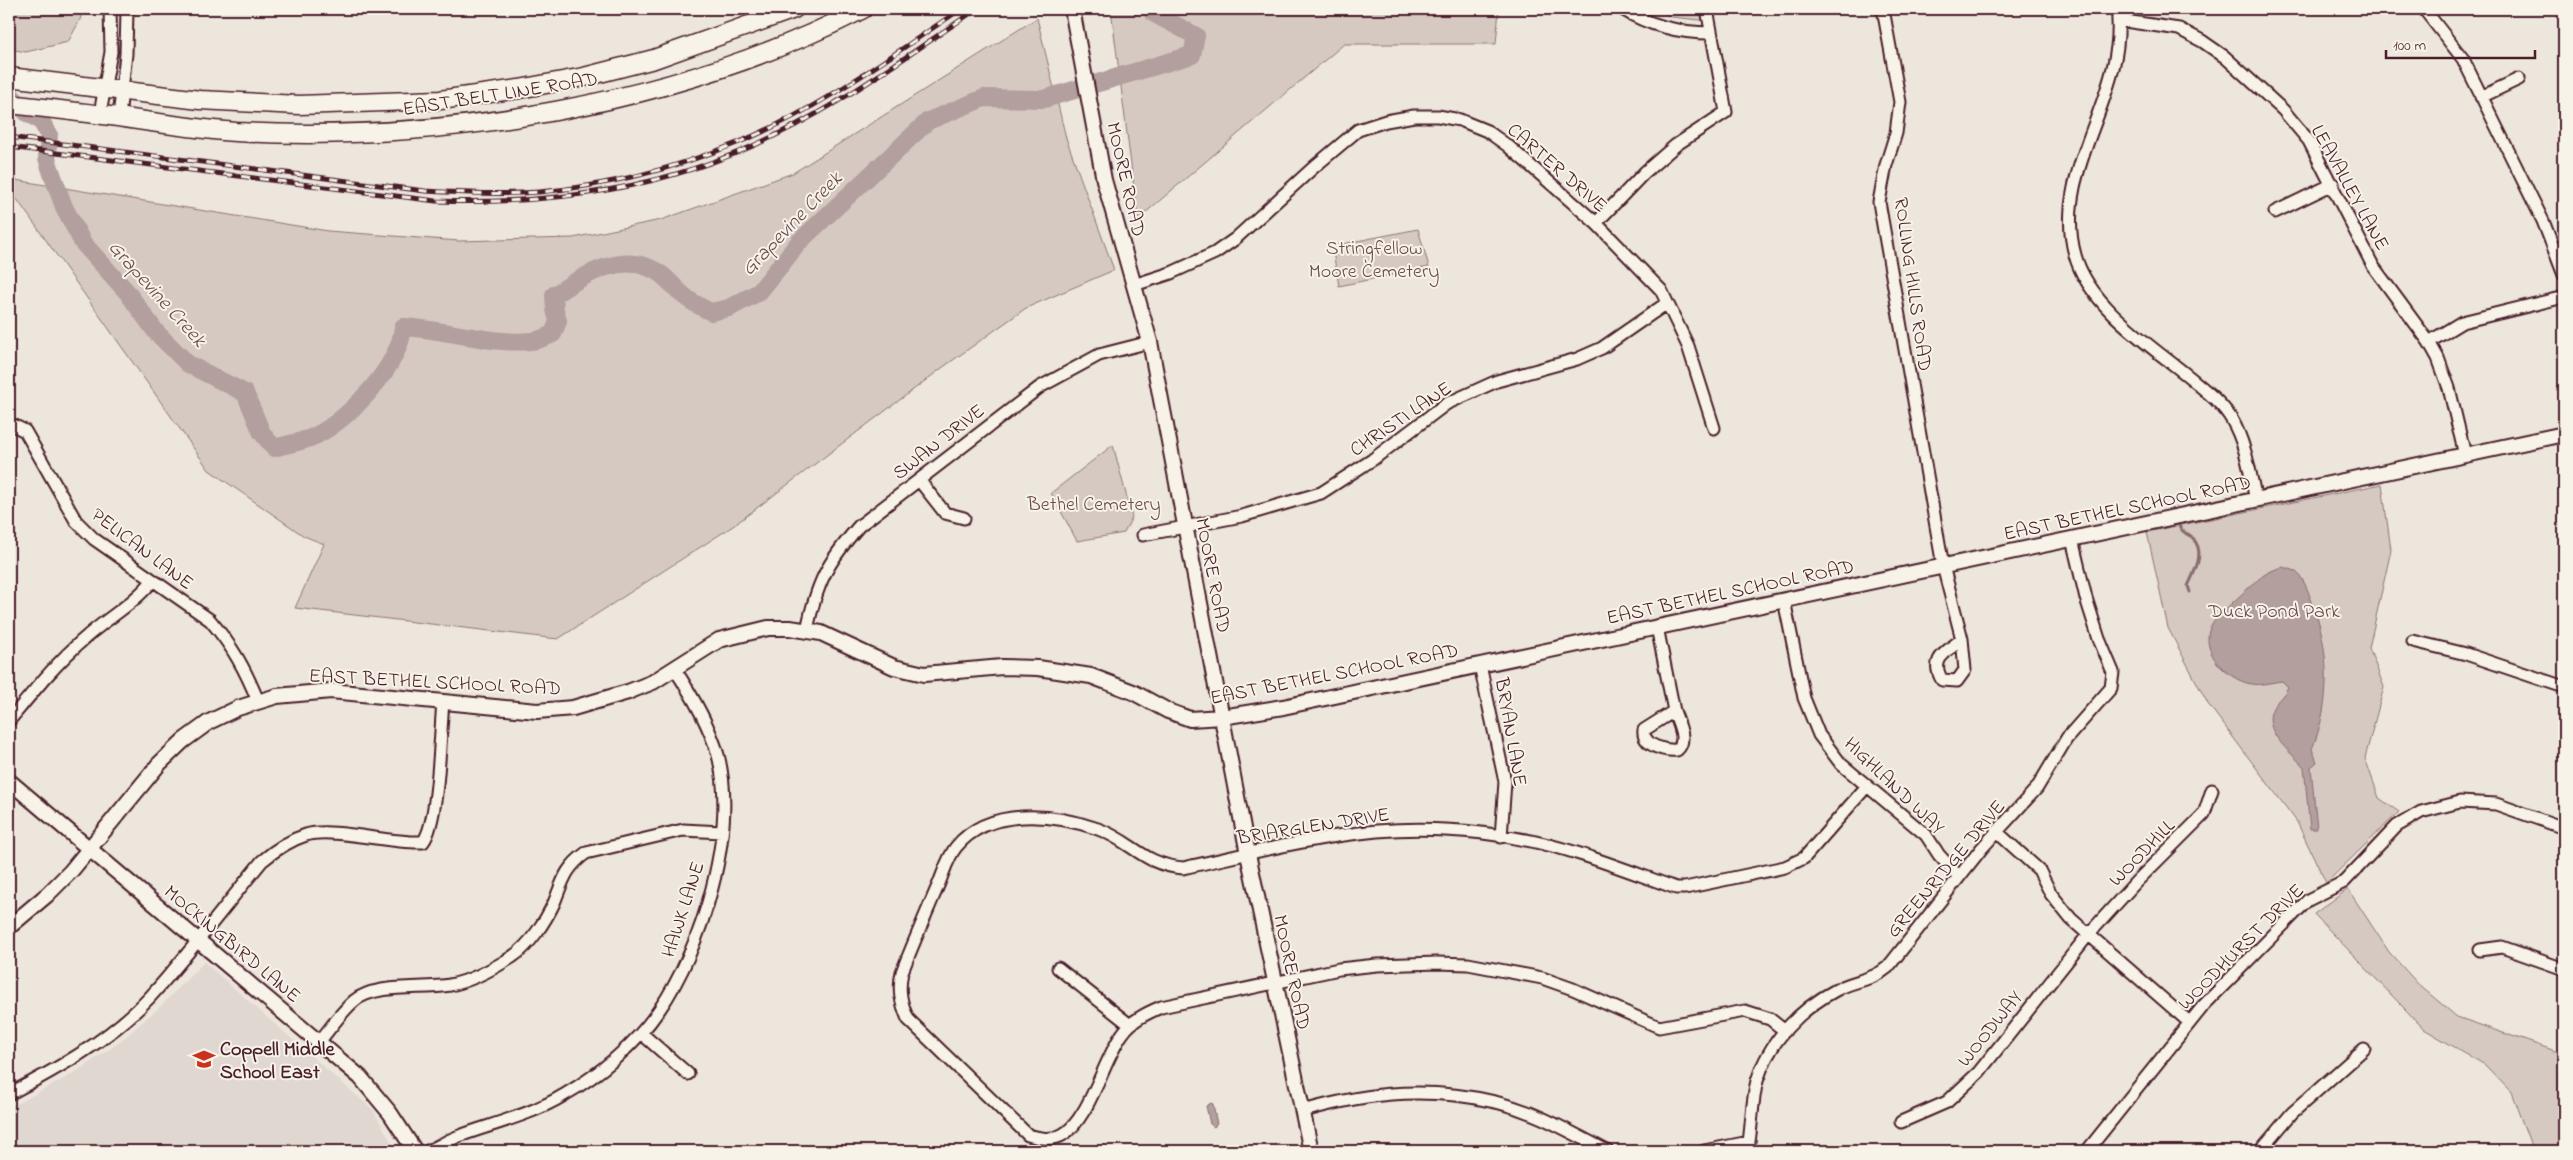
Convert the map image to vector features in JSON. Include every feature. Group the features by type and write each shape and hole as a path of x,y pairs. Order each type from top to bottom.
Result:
{"main road":[{"name":"EAST BELT LINE ROAD","path":"9,77 200,100 298,105 440,100 488,96 584,77 654,59 794,9"},
{"name":"EAST BELT LINE ROAD","path":"9,104 100,114 190,128 345,134 449,127 556,110 631,94 755,57 824,29 863,9"},
{"path":"488,96 492,120"}],"street":[{"path":"110,9 113,89 119,117"},
{"path":"100,114 113,89 127,9"},
{"name":"MOORE ROAD","path":"1072,9 1104,180 1150,342 1184,529 1248,854 1311,1151"},
{"path":"1622,9 1657,26 1690,33 1711,33"},
{"path":"1596,223 1645,172 1676,145 1726,112 1707,9"},
{"name":"ROLLING HILLS ROAD","path":"1883,9 1900,102 1896,133 1886,165 1879,202 1943,566 1962,639"},
{"path":"2424,9 2462,59 2542,221 2564,275"},
{"path":"2118,14 2117,50 2113,71 2074,181 2069,212 2075,257 2090,287 2107,308 2216,400 2232,420 2242,442 2256,500"},
{"name":"LEAVALLEY LANE","path":"2118,14 2179,29 2202,40 2225,57 2288,116 2309,141 2333,184 2372,266 2429,342 2449,388 2465,455"},
{"path":"2481,98 2519,79"},
{"name":"CARTER DRIVE","path":"1134,285 1171,273 1215,253 1241,234 1314,167 1358,130 1386,120 1414,116 1438,116 1460,120 1487,131 1508,146 1596,223 1661,290 1688,346 1714,428"},
{"path":"2275,212 2333,184"},
{"path":"2429,342 2462,322 2564,298"},
{"name":"CHRISTI LANE","path":"1143,535 1184,529 1242,516 1321,493 1372,460 1446,404 1497,381 1577,359 1602,348 1667,303"},
{"name":"SWAN DRIVE","path":"807,630 814,595 824,571 859,526 1040,387 1066,371 1100,355 1150,342"},
{"name":"PELICAN LANE","path":"9,423 25,431 76,521 94,539 210,620 242,662 258,701"},
{"name":"EAST BETHEL SCHOOL ROAD","path":"9,926 46,895 70,871 159,764 183,741 209,722 258,701 276,696 332,691 537,711 573,708 628,692 653,682 719,640 768,628 807,630 821,633 894,668 924,674 1002,667 1068,671 1110,682 1190,719 1222,717 1283,707 2564,434"},
{"path":"919,480 945,513 964,518"},
{"name":"GREENRIDGE DRIVE","path":"1704,1151 1748,1142 1757,1082 1766,1059 1785,1031 1806,1009 1837,989 1878,976 1888,968 1959,877 2037,788 2067,738 2111,688 2113,672 2089,606 2072,539"},
{"path":"9,721 58,662 86,636 143,593 153,580"},
{"name":"HIGHLAND WAY","path":"1784,600 1809,715 1820,735 1841,764 1926,835 1939,855 1959,877"},
{"path":"1657,627 1674,711"},
{"path":"2413,641 2466,654 2564,687"},
{"name":"BRYAN LANE","path":"1480,665 1505,782 1500,836"},
{"name":"HAWK LANE","path":"428,1151 460,1135 515,1117 563,1096 602,1069 640,1033 659,1011 682,971 698,935 721,848 723,806 718,756 692,693 674,668"},
{"path":"9,1094 83,1052 122,1022 149,997 262,861 272,852 307,835 327,834 423,842 429,834 436,789 443,702"},
{"name":"MOCKINGBIRD LANE","path":"9,781 198,939 365,1083 390,1113 415,1151"},
{"name":"BRIARGLEN DRIVE","path":"1130,1025 1122,1033 1077,1122 1061,1136 1042,1139 1028,1135 908,1019 900,995 902,972 955,848 981,827 1031,817 1058,818 1099,829 1150,860 1168,866 1183,868 1287,845 1379,831 1451,832 1500,836 1582,854 1676,888 1685,888 1785,867 1804,858 1867,786"},
{"name":"WOODHILL","path":"2088,935 2204,814 2212,790"},
{"name":"WOODHURST DRIVE","path":"2087,1151 2189,1022 2216,992 2308,900 2344,882 2397,826 2419,813 2460,802 2480,802 2496,804 2564,828"},
{"path":"319,1042 354,1000 367,994 383,989 424,989 452,984 479,976 513,956 530,940 543,922 553,904 564,875 573,862 586,853 683,830 722,832"},
{"path":"1997,832 2039,870 2059,906 2088,935 2189,1022"},
{"name":"WOODWAY","path":"1901,1122 1934,1109 1961,1091 2008,1038 2088,935"},
{"path":"2480,950 2502,947 2564,969"},
{"path":"1058,968 1130,1025 1146,1013 1161,1007 1339,970 1377,965 1468,964 1542,978 1573,989 1659,1028 1745,1011 1770,1019 1785,1031"},
{"path":"640,1033 688,1074"},
{"path":"2260,1151 2292,1113 2364,1049"},
{"path":"1302,1111 1366,1097 1406,1094 1443,1095 1500,1104 1540,1117 1607,1151"}],"shaded area":[{"path":"2282,567 2295,571 2305,584 2317,617 2325,655 2326,674 2323,712 2312,749 2317,762 2311,767 2317,829 2310,829 2304,767 2278,740 2271,724 2270,715 2274,706 2288,687 2282,681 2251,684 2232,676 2216,661 2208,642 2213,622 2260,578 2268,572"},
{"name":"Coppell Middle School East","path":"204,962 373,1110 396,1151 9,1151 9,1108 71,1075 117,1044 160,1007"},
{"path":"1211,1103 1213,1104 1217,1124 1214,1127 1210,1124 1206,1106"}],"green space":[{"path":"9,9 83,9 80,20 68,42 26,52 9,49"},
{"path":"1111,9 1499,9 1496,44 1344,44 1138,219"},
{"path":"1655,9 1707,9 1709,21 1671,17"},
{"path":"1037,18 1066,138 1114,270 1026,308 942,368 733,526 558,639 295,608 324,544 304,536 209,470 9,188 9,179 328,231 459,241 573,238 661,220 793,173"},
{"name":"Stringfellow Moore Cemetery","path":"1418,229 1429,267 1339,286 1332,246"},
{"name":"Bethel Cemetery","path":"1113,445 1132,517 1124,533 1077,541 1051,493"},
{"name":"Duck Pond Park","path":"2382,484 2391,550 2369,648 2384,687 2365,758 2379,798 2399,812 2326,883 2297,822 2208,704 2168,628 2147,532"},
{"path":"2348,889 2389,952 2419,985 2457,1017 2564,1054 2564,1151 2533,1151 2511,1092 2485,1065 2424,1029 2314,914"}],"waterway":[{"name":"Grapevine Creek","path":"9,93 27,113 41,121 49,135 47,158 50,168 64,207 83,243 127,292 156,332 188,364 245,393 262,433 274,448 315,436 329,428 357,404 383,374 393,358 400,342 403,327 500,341 539,340 553,334 558,321 554,295 593,272 620,264 648,267 662,275 688,299 711,312 729,308 759,292 800,241 928,121 984,98 1044,99 1192,55 1196,36 1153,13 1153,9"},
{"path":"2177,521 2181,529 2192,538 2199,549 2198,562 2188,586 2190,592"}],"railway":[{"path":"9,137 425,191 510,193 564,189 614,181 689,161 767,130 852,82 961,9"},
{"path":"9,147 436,201 525,200 568,196 654,180 696,168 737,153 804,121 855,91 977,9"}],"place":[{"name":"Coppell Middle School East","path":"204,1059"}]}
